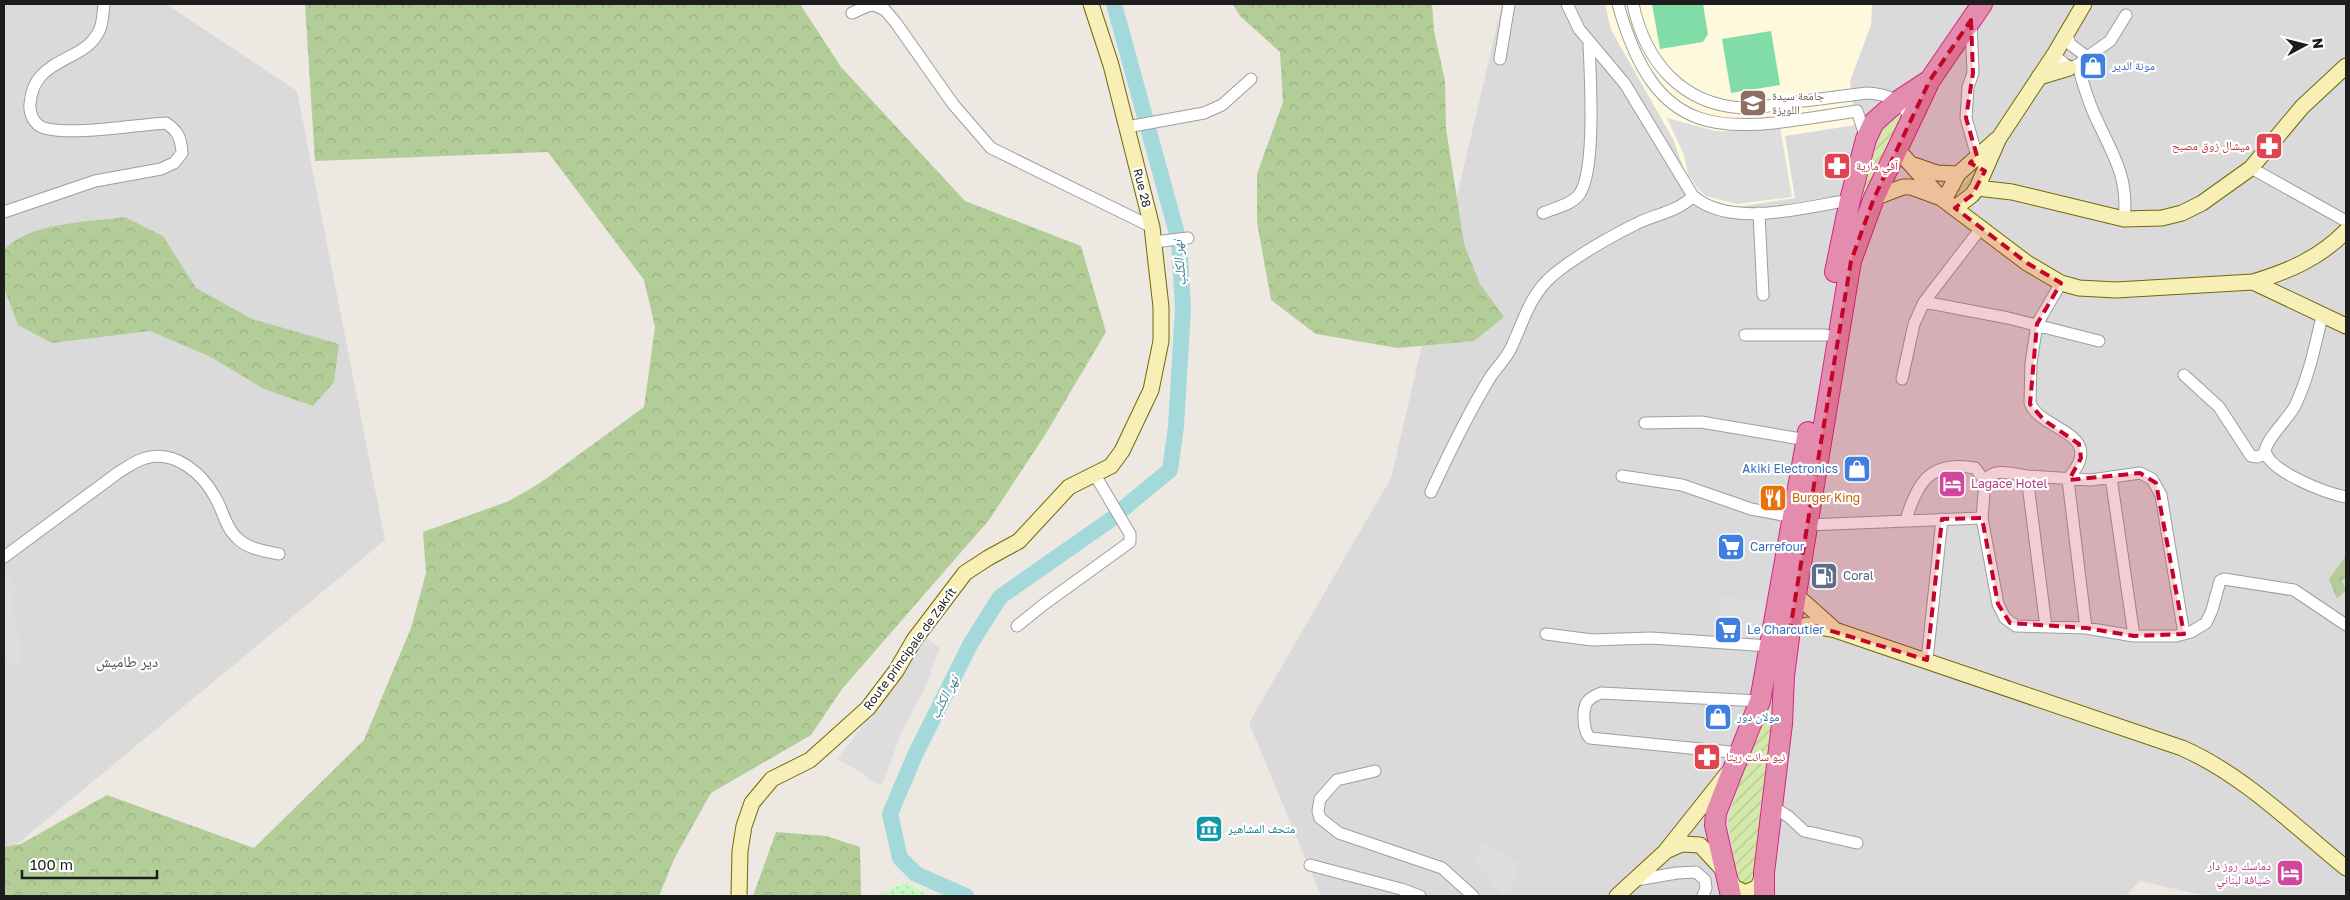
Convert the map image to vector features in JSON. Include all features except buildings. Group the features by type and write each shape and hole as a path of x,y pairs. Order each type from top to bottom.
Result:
{"highway":[{"path":"1731,896 1715,825 1716,813 1760,701 1768,646 1800,521 1851,260 1874,198 1904,156 1911,120 1930,80 1982,4"},
{"path":"1764,896 1764,873 1782,724 1784,676 1796,595 1807,440 1850,200 1866,139 1874,122 1898,101 1930,80"}],"street":[{"path":"4,212 95,181 161,169 174,163 182,153 181,142 176,129 166,123 84,130 42,128 33,120 29,110 32,93 40,77 53,65 91,44 101,27 104,4"},
{"path":"852,13 872,4 885,10 953,104 991,148 1155,237 1188,238"},
{"name":"Rue 28","path":"1091,4 1111,65 1155,237 1161,308 1161,341 1155,376"},
{"path":"1500,59 1509,4"},
{"path":"1567,4 1579,29 1625,84 1693,196 1704,205 1741,214 1850,200"},
{"path":"1618,4 1627,37 1659,93 1674,107 1690,115 1714,123 1734,125 1796,120 1857,111"},
{"path":"1633,4 1637,24 1646,46 1658,66 1674,81 1703,98 1744,108 1867,93 1884,94 1898,101 1911,120"},
{"path":"1902,379 1914,324 1924,302 1978,226 1975,191 1999,138 2054,55 2084,4"},
{"path":"2039,77 2078,61 2102,47 2110,41 2126,15"},
{"path":"1970,20 1973,73 1968,87 1966,118 1973,160 2012,192"},
{"path":"2066,32 2078,61 2085,92 2114,154 2124,182 2124,219"},
{"path":"1544,213 1575,199 1579,195 1585,181 1590,130 1589,43"},
{"path":"2054,55 2078,61"},
{"path":"1874,198 1903,187 1911,187 1947,202 1975,191 2012,192 2124,219 2162,218 2182,213 2202,203 2251,168 2302,107 2346,66"},
{"path":"1127,127 1204,113 1222,105 1251,79"},
{"path":"1866,139 1857,111 1858,103 1867,93"},
{"path":"1690,115 1689,109 1694,101 1703,98"},
{"path":"1947,202 1958,174 1999,138"},
{"path":"1904,156 1936,173 1958,174"},
{"path":"1904,156 1947,202 2027,263 2061,283 2079,288 2116,290 2253,282 2279,274 2313,259 2329,248 2346,231"},
{"path":"2251,168 2346,221"},
{"path":"1432,492 1449,453 1491,376 1510,349 1517,329 1533,298 1551,276 1637,223 1684,205 1693,196"},
{"path":"1759,213 1763,295"},
{"path":"2253,282 2346,326"},
{"path":"2061,283 2037,324 2031,363 2030,403 2044,420 2074,438 2079,444 2080,462 2068,480 2086,628"},
{"path":"1924,302 2037,324 2099,341"},
{"path":"2322,316 2308,375 2288,418 2266,446 2265,454 2273,464 2306,482 2320,489 2346,496"},
{"path":"1745,335 1826,335"},
{"path":"2184,375 2219,407 2250,455 2255,457 2265,454"},
{"name":"Route principale de Zakrît","path":"739,896 740,851 744,826 752,804 772,780 810,760 868,708 896,671 919,632 965,573 1019,541 1069,486 1111,466 1122,451 1155,376"},
{"path":"1645,422 1702,422 1807,440"},
{"path":"4,557 119,472 138,460 153,456 172,459 192,468 216,497 226,522 236,538 257,549 280,554"},
{"path":"1906,520 1917,491 1926,479 1938,469 1954,466 1975,468 1985,481"},
{"path":"2184,634 2161,495 2156,483 2147,475 2140,473 2068,480 1996,473 1989,475 1985,481 1982,518 1998,604 2010,623 2016,626 2086,628 2134,636 2184,634 2206,623 2212,610 2220,580 2224,579 2294,590 2346,625"},
{"path":"1017,626 1130,542 1130,534 1095,475"},
{"path":"1622,476 1682,485 1751,509 1800,521 1982,518"},
{"path":"2027,476 2046,627"},
{"path":"2111,477 2134,636"},
{"path":"1927,660 1942,519"},
{"path":"1796,595 1835,630"},
{"path":"1790,630 1808,625 1835,630 2142,734 2204,758 2242,783 2346,868"},
{"path":"1546,634 1592,640 1651,638 1768,646"},
{"path":"1617,896 1665,852 1738,758 1590,738 1585,728 1586,705 1590,699 1601,692 1760,701"},
{"path":"1375,771 1337,780 1320,799 1318,811 1320,818 1339,833 1442,868 1473,896"},
{"path":"1772,806 1790,817 1804,831 1857,843"},
{"path":"1665,852 1682,844 1700,845 1725,872 1734,887 1745,893 1758,887 1764,873"},
{"path":"1310,865 1420,896"},
{"path":"1636,880 1677,872 1696,872 1705,880 1706,888 1703,896"}],"highlighted area":[{"path":"1971,20 1973,73 1966,118 1977,156 1970,163 1985,171 1972,195 1955,208 2027,263 2061,283 2037,324 2030,404 2044,420 2079,444 2081,458 2069,480 2140,473 2156,483 2184,634 2134,636 2086,628 2010,623 1998,604 1982,518 1942,519 1927,660 1812,625 1790,630 1851,261 1874,198 1930,80"}],"shaded area":[{"path":"4,4 166,4 297,91 385,540 4,855"},
{"path":"1502,4 2346,4 2346,896 2207,896 2140,881 2125,896 1321,896 1249,723 1391,478"},
{"name":"جامعة سيدة اللويزة","path":"1605,4 1872,4 1871,25 1850,81 1856,125 1785,136 1795,198 1736,207 1706,199 1686,175 1673,139 1611,30"},
{"path":"1667,118 1715,131 1755,131 1780,127 1792,197 1737,204 1706,196 1697,188 1688,174 1684,155"},
{"path":"7,574 17,588 11,594 23,665 12,667 4,654 4,576"},
{"path":"1723,595 1771,604 1764,641 1714,637"},
{"path":"924,637 940,648 924,690 902,731 882,785 869,780 864,774 837,759 905,672"},
{"path":"1483,841 1519,863 1510,896 1502,896 1475,862"}],"green space":[{"path":"305,4 800,4 841,67 965,201 1081,246 1106,332 1045,435 989,520 842,689 811,735 711,793 675,857 659,896 4,896 4,847 21,844 107,795 254,848 364,740 411,628 426,573 423,532 509,501 540,483 644,407 655,327 644,280 548,152 315,161"},
{"path":"1233,4 1432,4 1434,31 1445,81 1446,128 1464,244 1480,284 1504,317 1474,341 1398,348 1316,334 1271,300 1257,222 1257,174 1283,102 1280,52 1240,16"},
{"path":"1652,4 1703,4 1708,34 1703,42 1660,49"},
{"path":"1771,31 1780,85 1731,93 1722,39"},
{"path":"1900,112 1901,115 1853,230 1861,190 1885,123"},
{"path":"1973,172 1977,174 1978,178 1961,195 1956,192 1961,179"},
{"path":"125,217 163,236 196,288 252,319 339,344 334,382 313,406 264,389 211,357 150,331 52,343 18,325 4,288 4,250 15,241 44,229 78,222"},
{"path":"2346,556 2346,577 2342,581 2346,590 2337,599 2329,579"},
{"path":"1770,688 1773,741 1754,884 1750,888 1737,882 1728,819"},
{"path":"776,832 826,836 860,847 861,896 753,896"},
{"path":"906,882 929,896 876,896"}],"waterway":[{"name":"نهر الكلب","path":"1114,4 1179,241 1183,308 1176,427 1170,470 1124,508"},
{"name":"نهر الكلب","path":"966,896 916,874 900,858 890,814 915,755 971,643 1000,597 1113,518"}],"place":[{"name":"مونة الدير","path":"2093,66"},
{"name":"جامعة سيدة اللويزة","path":"1753,103"},
{"name":"ميشال زوق مصبح","path":"2269,146"},
{"name":"آفي مارية","path":"1837,166"},
{"name":"Akiki Electronics","path":"1857,469"},
{"name":"Lagace Hotel","path":"1952,484"},
{"name":"Burger King","path":"1773,498"},
{"name":"Carrefour","path":"1731,547"},
{"name":"Coral","path":"1824,576"},
{"name":"Le Charcutier","path":"1728,630"},
{"name":"مولان دور","path":"1718,717"},
{"name":"نيو سانت ريتا","path":"1707,757"},
{"name":"متحف المشاهير","path":"1209,829"},
{"name":"دماسك روز دار ضيافة لبناني","path":"2290,873"}],"district":[{"name":"دير طاميش","path":"127,662"}]}
